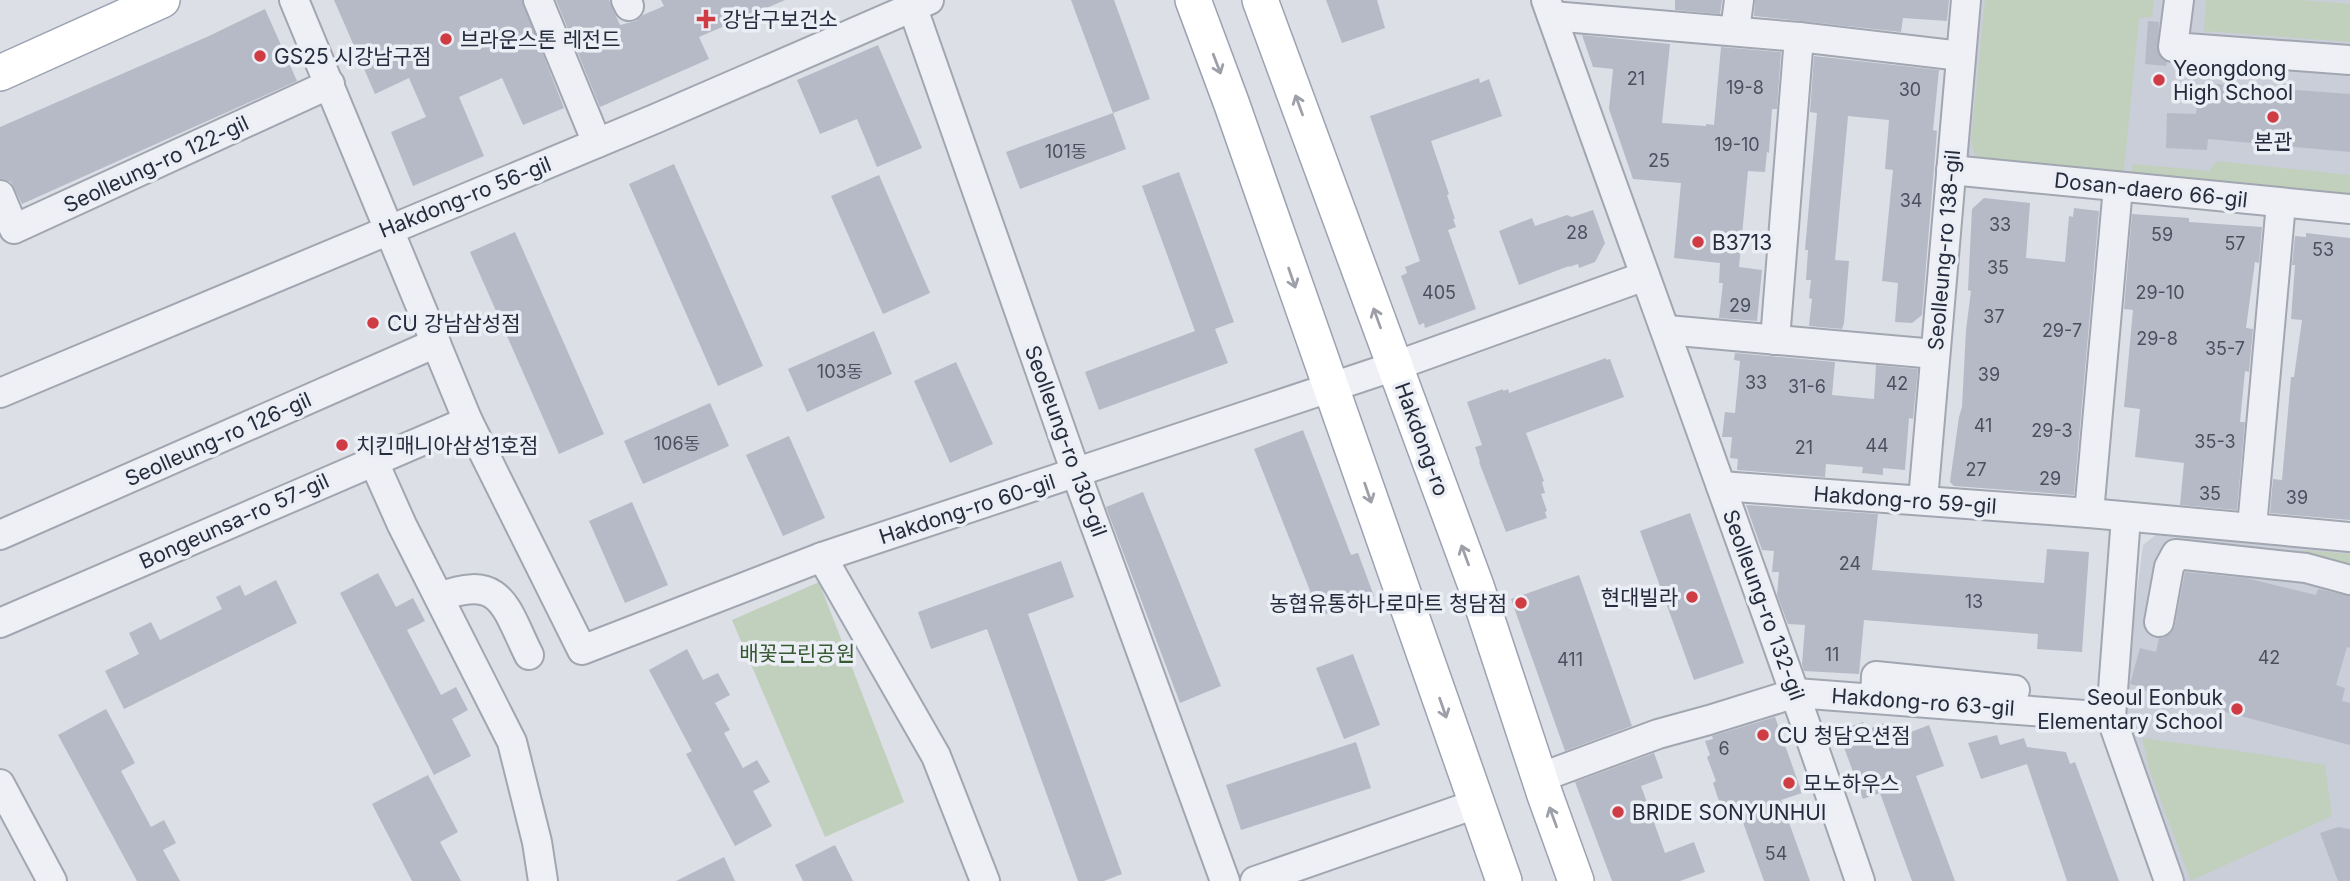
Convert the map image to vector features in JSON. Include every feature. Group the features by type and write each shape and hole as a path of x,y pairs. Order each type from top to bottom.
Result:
{"main road":[{"path":"0,73 162,0"},
{"path":"1192,0 1231,102 1504,881"},
{"name":"Hakdong-ro","path":"1260,0 1476,586 1576,881"}],"street":[{"path":"294,0 468,421"},
{"path":"538,0 597,143"},
{"path":"1735,31 1739,0"},
{"name":"Seolleung-ro 138-gil","path":"1923,500 1966,0"},
{"path":"2179,0 2173,47 2350,60"},
{"name":"Hakdong-ro 56-gil","path":"0,393 597,143 917,2"},
{"name":"Seolleung-ro 130-gil","path":"917,2 1076,473 1224,881"},
{"name":"Seolleung-ro 132-gil","path":"1860,881 1667,330 1549,8 1961,56"},
{"path":"1775,340 1799,37"},
{"name":"Seolleung-ro 122-gil","path":"0,195 14,229 330,84"},
{"name":"Dosan-daero 66-gil","path":"1951,170 2350,209"},
{"path":"2089,513 2118,187"},
{"path":"2252,527 2281,202"},
{"path":"1395,366 1646,276"},
{"path":"1667,330 1935,354"},
{"name":"Seolleung-ro 126-gil","path":"0,535 436,343"},
{"name":"Hakdong-ro 60-gil","path":"468,421 582,650 822,557 1395,366"},
{"name":"Bongeunsa-ro 57-gil","path":"0,623 468,421"},
{"path":"373,460 512,742 537,842 543,881"},
{"name":"Hakdong-ro 59-gil","path":"1721,486 2089,513 2350,537"},
{"path":"2126,517 2111,717 2169,881"},
{"path":"2159,622 2169,567 2176,554 2306,568 2350,580"},
{"path":"822,557 936,756 985,881"},
{"path":"439,597 461,588 482,589 500,598 529,655"},
{"path":"1875,698 1876,676 2056,695"},
{"name":"Hakdong-ro 63-gil","path":"1539,778 1658,734 1796,693 2111,717"},
{"path":"0,784 8,818 52,881"},
{"path":"1255,881 1476,804"}],"shaded area":[{"name":"Yeongdong High School","path":"1975,0 2350,0 2350,182 2117,171 1960,160"},
{"name":"Seoul Eonbuk Elementary School","path":"2157,534 2350,551 2350,881 2183,881 2126,719 2123,701 2143,545"}],"green space":[{"path":"1985,0 2154,0 2152,17 2139,18 2123,180 1988,168 1975,155 1971,141"},
{"path":"2206,0 2299,0 2350,4 2350,42 2204,31"},
{"path":"2217,161 2350,175 2350,198 2130,179 2133,164 2209,171"},
{"path":"2303,550 2350,554 2350,571 2300,556"},
{"name":"배꽃근린공원","path":"819,582 904,802 825,837 732,620"},
{"path":"2142,738 2325,765 2332,816 2191,881 2149,769"}],"building":[{"name":"브라운스톤 레전드","path":"334,0 522,0 564,108 523,125 502,78 459,97 484,156 413,186 391,132 426,117 409,78 375,94"},
{"path":"556,0 609,0 620,25 636,21 664,6 661,0 785,0 699,37 709,59 600,107"},
{"path":"1071,0 1114,0 1150,99 1113,113"},
{"path":"1326,0 1377,0 1385,28 1342,43"},
{"path":"1675,0 1722,0 1720,14 1675,10"},
{"path":"1755,0 1949,0 1947,21 1903,18 1901,32 1754,16"},
{"path":"265,9 297,81 22,204 11,182 0,179 0,127"},
{"path":"2148,21 2159,22 2158,53 2167,62 2166,66 2145,64"},
{"path":"1582,35 1670,44 1662,123 1714,125 1721,47 1781,52 1777,109 1772,109 1765,172 1748,171 1739,267 1762,270 1757,321 1719,318 1723,283 1719,283 1720,263 1674,258 1681,183 1633,179 1609,109 1613,69 1593,67"},
{"path":"878,45 922,148 877,167 857,119 820,134 797,80"},
{"path":"1814,56 1939,70 1933,130 1937,131 1922,315 1912,323 1895,322 1898,283 1882,281 1893,170 1885,169 1889,120 1848,116 1835,260 1849,261 1844,323 1842,329 1809,326 1811,280 1806,280 1808,250 1805,250 1817,113 1810,112"},
{"path":"1479,78 1480,83 1489,79 1502,116 1431,141 1455,219 1456,227 1448,230 1476,309 1425,328 1424,323 1419,325 1401,276 1407,273 1405,267 1420,261 1370,116"},
{"name":"본관","path":"2217,84 2350,94 2350,152 2208,139 2207,150 2166,148 2167,113 2196,114 2198,95"},
{"path":"1113,113 1126,149 1020,189 1006,152"},
{"path":"674,164 763,366 718,386 629,184"},
{"path":"1179,172 1234,322 1215,329 1228,363 1099,410 1085,372 1195,331 1142,186"},
{"path":"879,175 930,293 883,314 831,196"},
{"path":"1984,198 2030,203 2026,258 2065,262 2069,216 2073,217 2074,208 2099,211 2074,495 1954,486 1950,482 1962,407 1971,291 1968,290 1972,209"},
{"path":"1593,210 1605,243 1595,262 1579,268 1578,264 1569,266 1519,285 1499,231 1532,218 1535,226"},
{"path":"2132,214 2189,218 2189,222 2262,227 2259,263 2255,262 2246,328 2253,329 2249,372 2245,371 2240,422 2245,422 2237,510 2180,505 2184,463 2135,457 2140,409 2124,407 2133,310 2124,309"},
{"path":"515,232 604,434 559,454 470,252"},
{"path":"2306,233 2350,238 2350,520 2270,513 2273,479 2282,480 2291,377 2294,377 2302,320 2291,319 2295,236 2306,237"},
{"path":"874,331 892,374 807,412 788,369"},
{"path":"1735,353 1835,362 1832,395 1874,399 1876,365 1918,369 1913,419 1909,418 1905,470 1883,468 1883,475 1862,473 1863,467 1826,464 1825,477 1737,470 1738,459 1730,458 1732,437 1722,437 1725,412 1735,413 1740,361 1734,360"},
{"path":"1606,358 1610,359 1624,397 1526,433 1544,481 1545,493 1541,494 1547,518 1506,532 1479,462 1475,447 1482,445 1467,402 1503,389 1508,389 1509,393"},
{"path":"956,362 993,444 950,463 914,381"},
{"path":"710,403 729,446 643,484 624,441"},
{"path":"1303,430 1351,555 1358,553 1374,596 1320,616 1254,449"},
{"path":"789,436 825,518 783,536 746,455"},
{"path":"1143,492 1221,686 1180,703 1106,507"},
{"path":"632,502 668,585 625,603 589,521"},
{"path":"1746,505 1878,514 1872,570 2044,583 2047,549 2089,552 2082,652 2037,649 2038,634 1864,620 1859,674 1804,671 1802,664 1805,625 1788,624 1777,595 1779,572 1772,572 1774,551 1762,550"},
{"name":"현대빌라","path":"1690,513 1744,663 1694,680 1640,531"},
{"path":"1061,561 1074,597 1028,614 1122,874 1104,881 1078,881 987,629 931,649 918,612"},
{"path":"2185,572 2246,578 2316,595 2318,589 2350,596 2350,648 2347,647 2336,685 2345,688 2342,701 2350,703 2350,745 2142,690 2143,687 2130,684 2140,648 2156,652 2159,638 2172,632"},
{"path":"378,573 396,607 413,598 425,621 407,630 441,695 456,687 468,710 452,719 471,756 434,775 340,593"},
{"path":"1579,575 1632,726 1565,751 1511,599"},
{"path":"276,580 297,623 124,709 105,671 139,654 129,633 151,622 160,640 222,609 216,597 240,585 245,596"},
{"path":"687,649 703,680 718,673 730,695 715,703 730,730 724,733 743,768 757,760 770,782 753,791 772,826 735,846 686,754 692,751 649,670"},
{"path":"1353,654 1380,725 1344,739 1316,668"},
{"path":"106,709 135,763 121,771 151,827 164,820 176,843 163,850 180,881 137,881 58,735"},
{"path":"1775,717 1802,793 1781,800 1810,881 1764,881 1741,817 1726,823 1707,757 1710,755 1705,741 1713,739 1712,736"},
{"path":"1863,722 1866,730 1887,722 1890,729 1907,723 1911,732 1929,725 1944,766 1916,776 1955,881 1912,881 1880,793 1863,799 1838,731"},
{"path":"1997,735 2000,745 2024,738 2027,747 2066,752 2070,764 2075,762 2119,881 2067,881 2027,764 1981,779 1968,743"},
{"path":"1356,742 1371,788 1241,830 1226,785"},
{"name":"BRIDE SONYUNHUI","path":"1654,753 1663,778 1641,786 1665,853 1694,842 1705,872 1680,881 1612,881 1575,782"},
{"path":"428,775 458,832 440,842 461,881 412,881 372,804"},
{"path":"2338,827 2350,829 2350,881 2338,881 2320,833"},
{"path":"835,845 853,881 803,881 795,865"},
{"path":"724,857 735,881 676,881"}],"place":[{"name":"강남구보건소","path":"706,19"},
{"name":"브라운스톤 레전드","path":"446,39"},
{"name":"GS25 시강남구점","path":"260,56"},
{"name":"Yeongdong High School","path":"2159,80"},
{"name":"본관","path":"2273,117"},
{"name":"B3713","path":"1698,242"},
{"name":"CU 강남삼성점","path":"373,323"},
{"name":"치킨매니아삼성1호점","path":"342,445"},
{"name":"현대빌라","path":"1692,597"},
{"name":"농협유통하나로마트 청담점","path":"1521,603"},
{"name":"Seoul Eonbuk Elementary School","path":"2237,709"},
{"name":"CU 청담오션점","path":"1763,735"},
{"name":"모노하우스","path":"1789,783"},
{"name":"BRIDE SONYUNHUI","path":"1618,812"}]}
